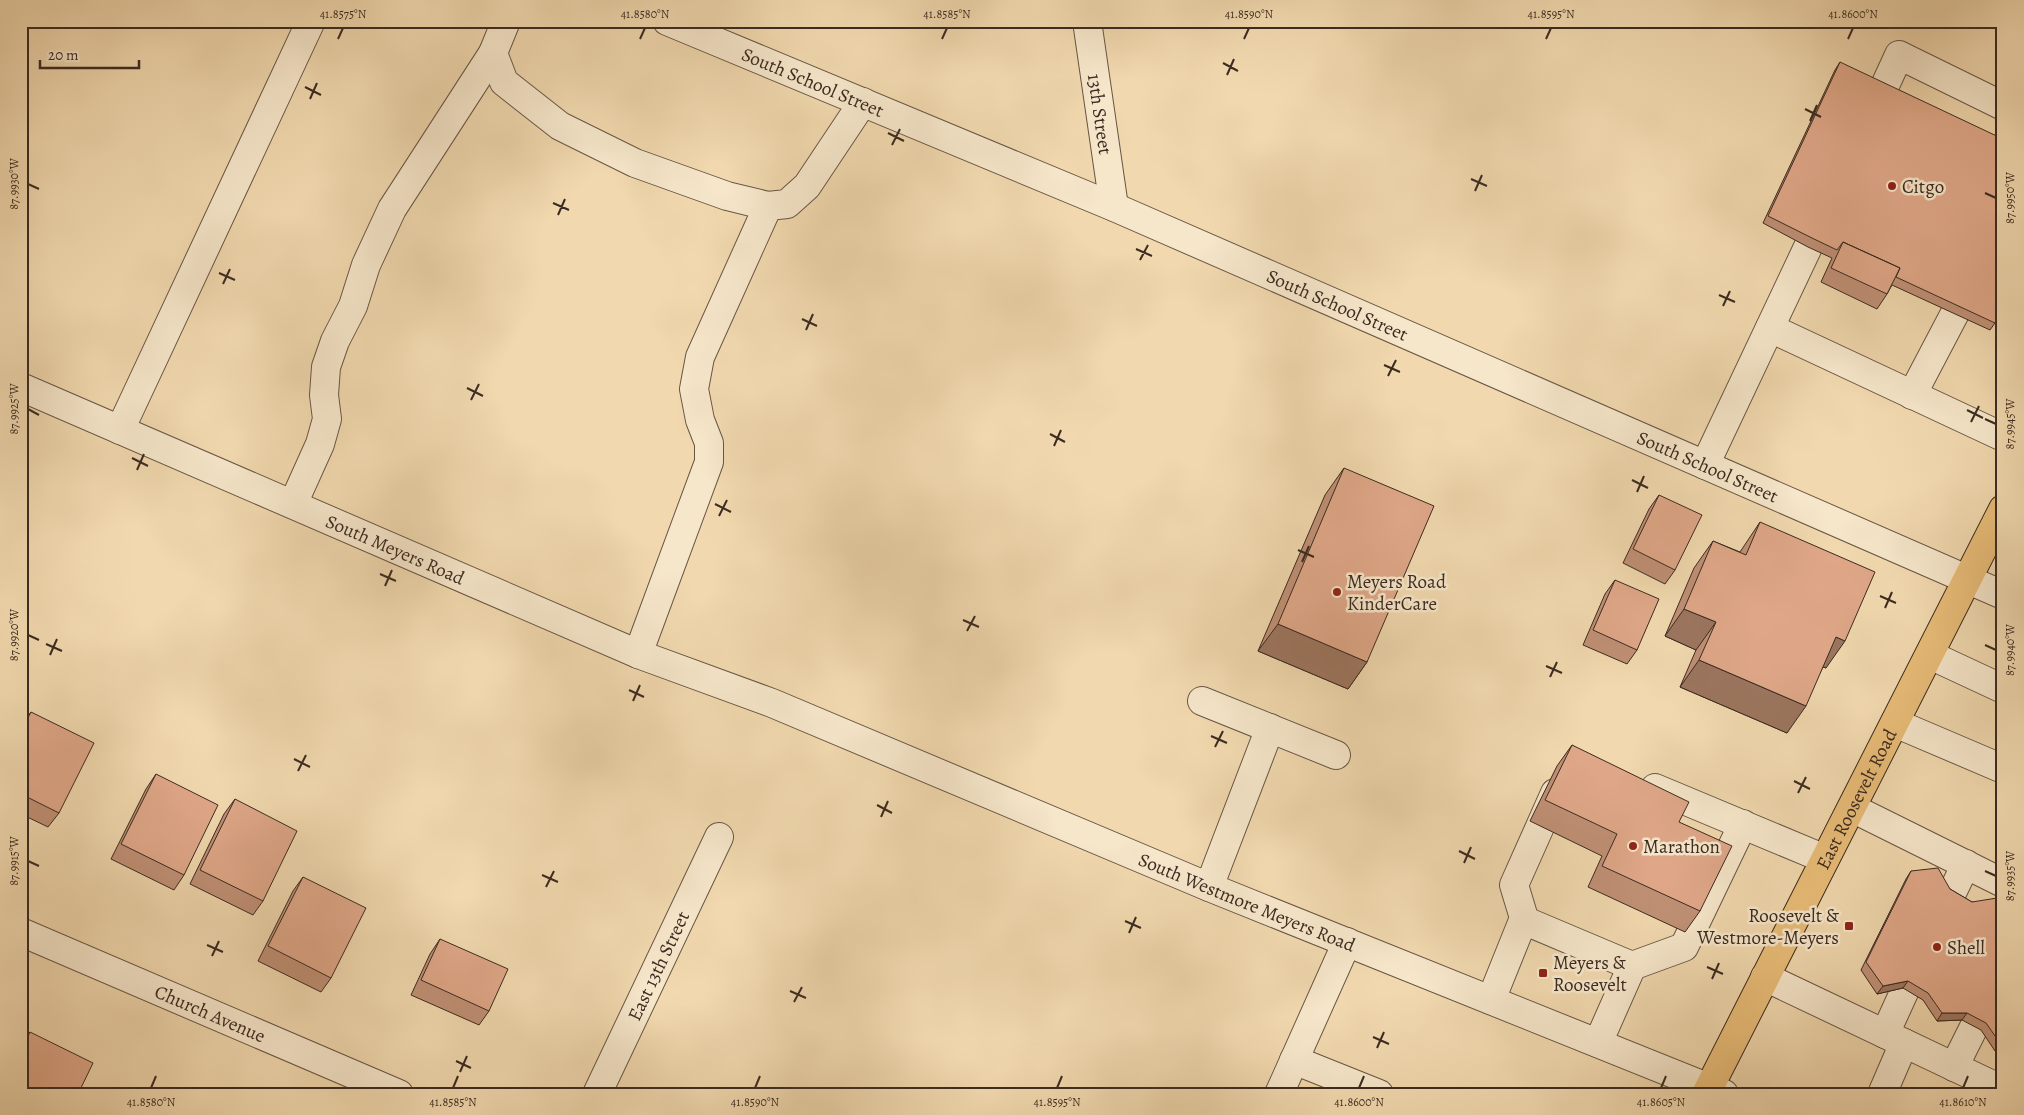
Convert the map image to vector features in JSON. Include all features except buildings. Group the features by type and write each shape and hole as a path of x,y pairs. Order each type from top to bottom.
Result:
{"main road":[{"name":"East Roosevelt Road","path":"1713,1092 1765,977 2003,509"}],"street":[{"path":"120,430 311,21"},
{"path":"293,504 320,444 327,419 324,395 326,367 335,341 353,306 366,264 392,208 493,53 506,21"},
{"name":"South School Street","path":"667,21 1114,207 2003,595"},
{"name":"13th Street","path":"1088,21 1114,207"},
{"path":"493,53 504,82 560,126 635,163 727,196 768,206 787,204 807,186 862,102"},
{"path":"1882,92 1899,55 2003,106"},
{"path":"638,654 709,462 708,443 700,420 694,389 700,357 768,206"},
{"path":"1705,465 1808,247"},
{"path":"1912,395 1955,313"},
{"path":"1770,328 2003,437"},
{"name":"South Meyers Road","path":"21,387 638,654 772,704"},
{"path":"1930,655 2003,689"},
{"path":"1202,701 1336,755"},
{"name":"South Westmore Meyers Road","path":"772,704 1210,887 1598,1043 1713,1092"},
{"path":"1895,723 2002,767"},
{"path":"1210,887 1270,728"},
{"path":"1491,1000 1524,918 1514,885 1565,771"},
{"path":"1636,779 1825,859"},
{"path":"1852,808 2003,883"},
{"path":"1523,920 1632,966 1684,947 1742,824"},
{"name":"East 13th Street","path":"597,1094 719,837"},
{"path":"1949,899 1966,864"},
{"name":"Church Avenue","path":"21,932 399,1094"},
{"path":"1279,1094 1347,942"},
{"path":"1598,1043 1632,966"},
{"path":"1765,977 2003,1090"},
{"path":"1882,1094 1905,990"},
{"path":"1954,1067 1974,1027"},
{"path":"1294,1060 1379,1094"}],"place":[{"name":"Citgo","path":"1892,186"},
{"name":"Meyers Road KinderCare","path":"1337,592"},
{"name":"Marathon","path":"1633,846"},
{"name":"Roosevelt & Westmore-Meyers","path":"1849,926"},
{"name":"Shell","path":"1937,947"},
{"name":"Meyers & Roosevelt","path":"1543,973"}]}
